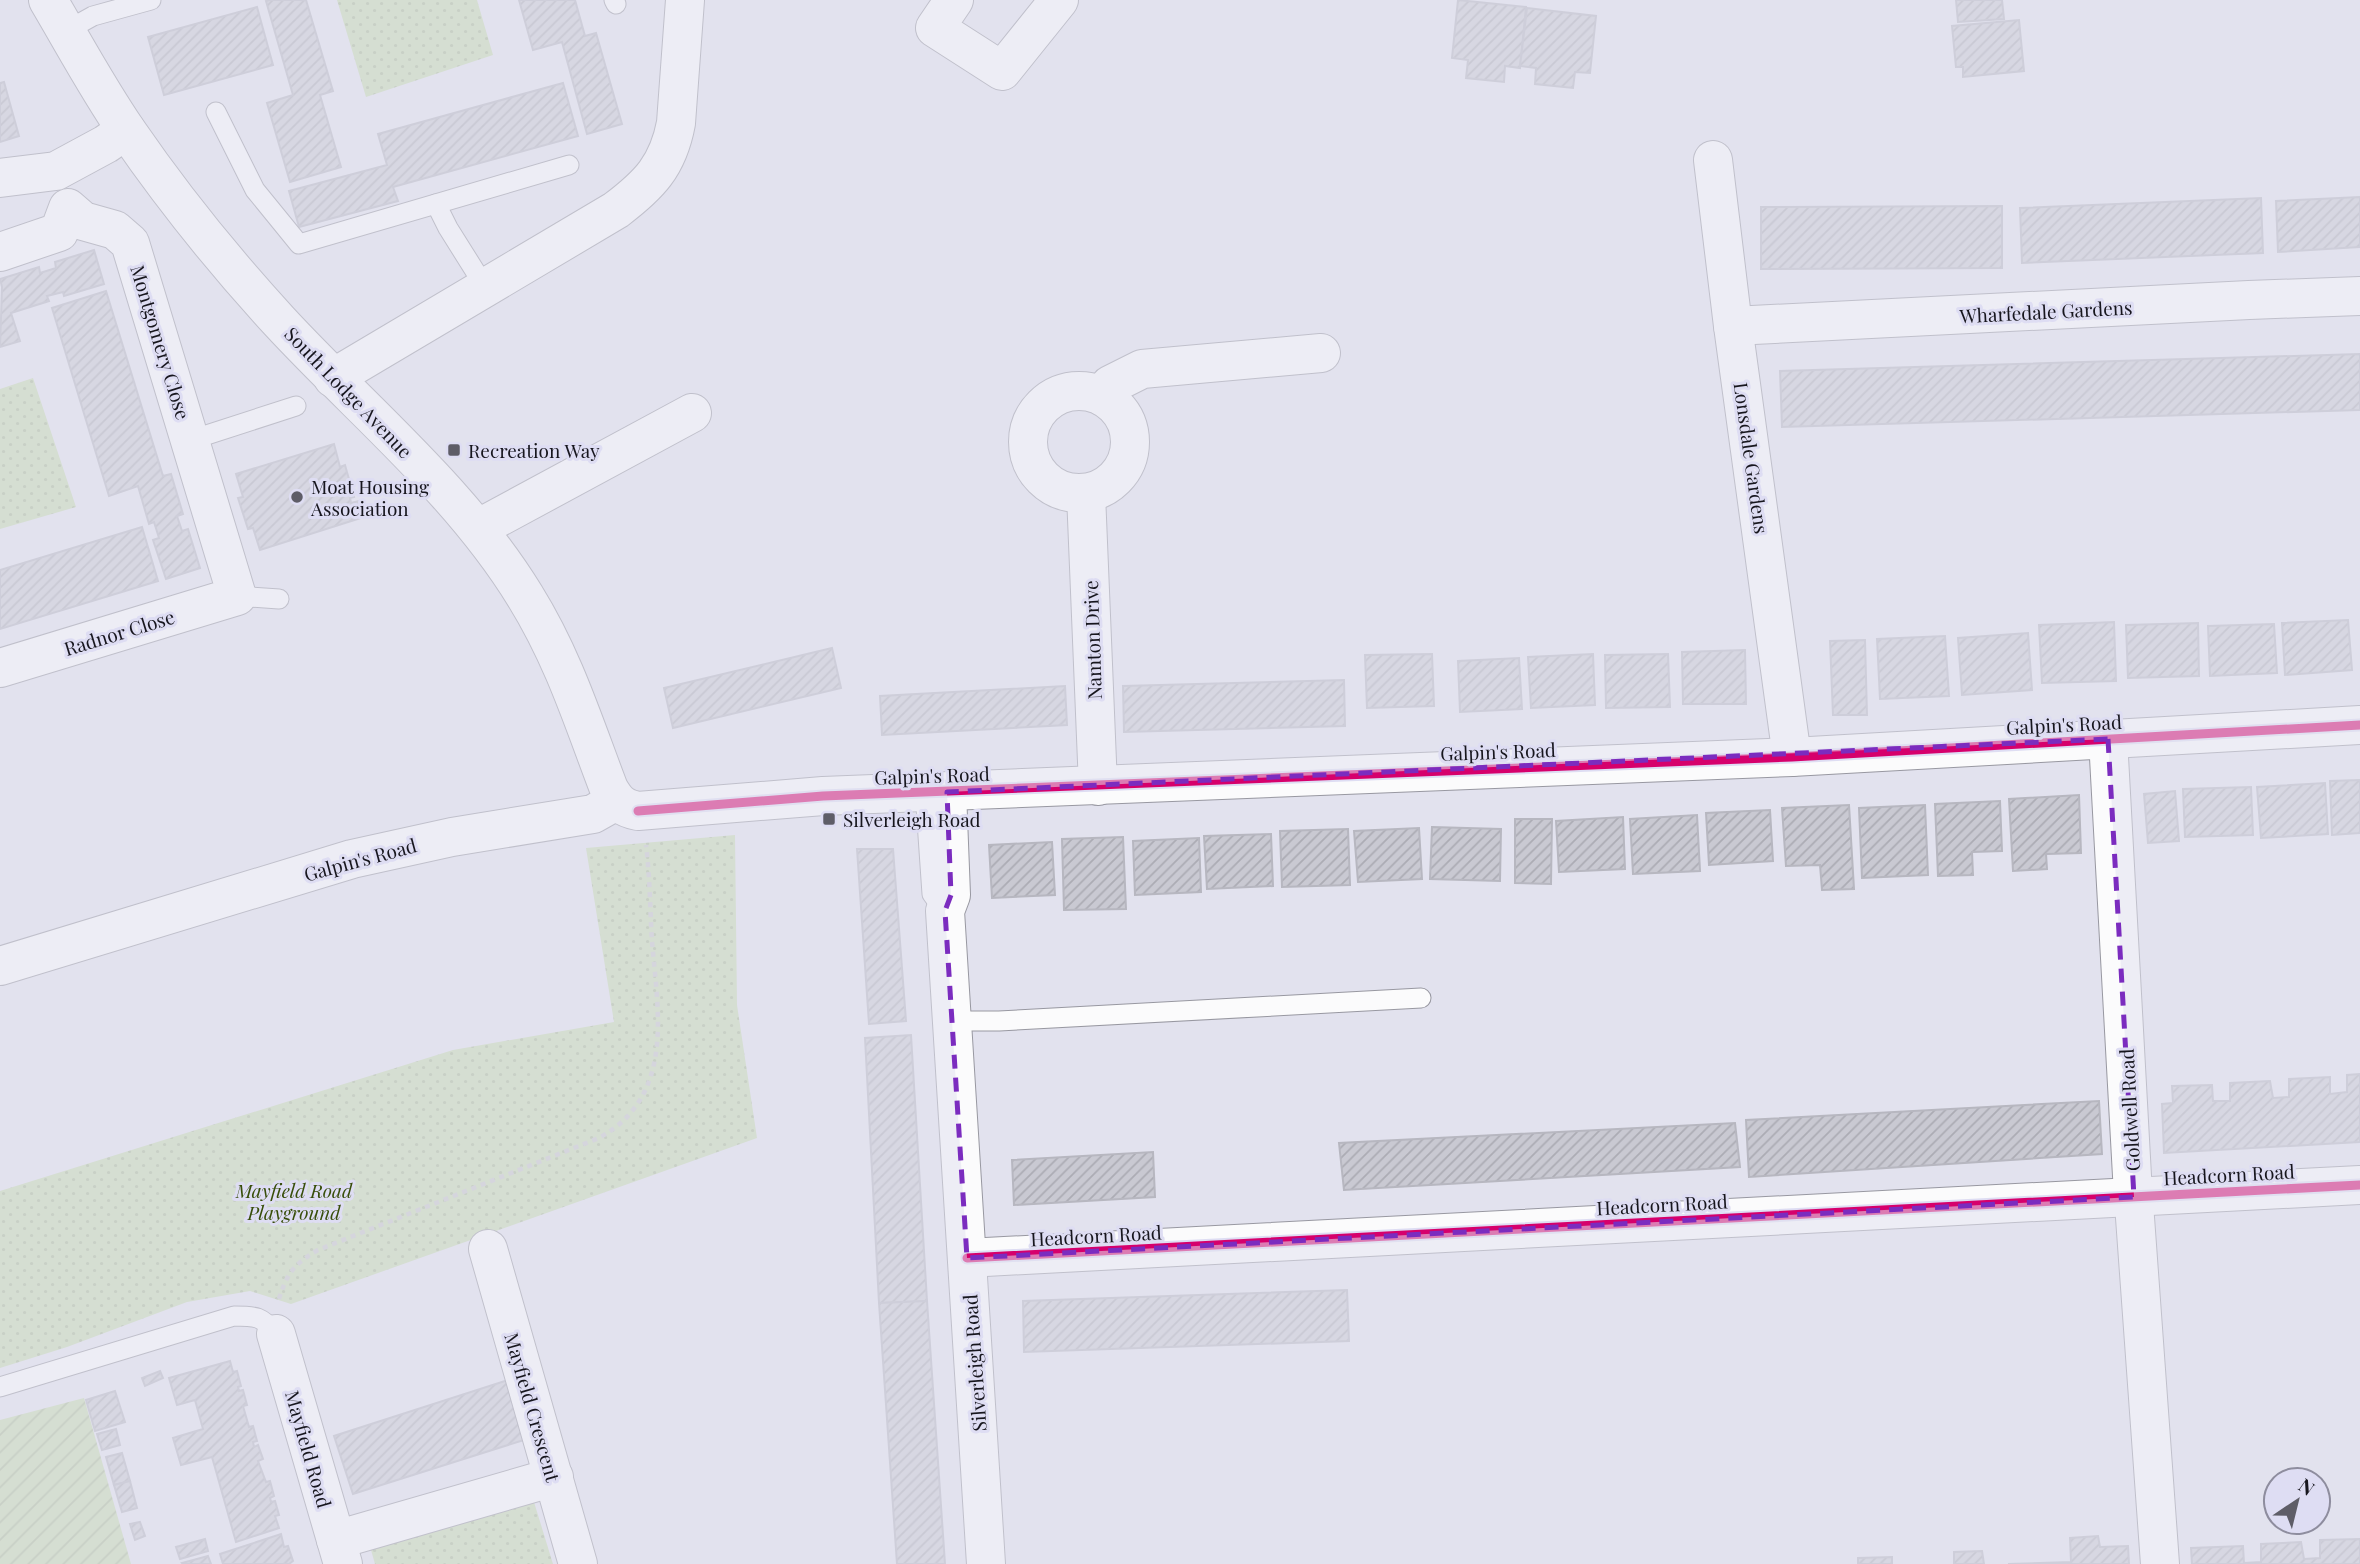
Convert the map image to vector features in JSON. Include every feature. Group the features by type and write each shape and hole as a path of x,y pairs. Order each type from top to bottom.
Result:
{"street":[{"path":"332,378 616,211 654,176 666,159 676,123 685,0"},
{"path":"954,0 935,28 1002,71 1059,0"},
{"name":"South Lodge Avenue","path":"57,15 126,130 229,264 332,378 436,481 479,528 524,593 548,634 566,671 608,789 616,801"},
{"path":"0,178 56,171 126,130"},
{"name":"Lonsdale Gardens","path":"1713,160 1792,757"},
{"path":"0,252 59,232 68,208 56,171"},
{"name":"Montgomery Close","path":"68,208 83,220 115,230 130,243 237,596"},
{"name":"Wharfedale Gardens","path":"1733,326 2360,296"},
{"path":"1102,396 1111,385 1142,369 1321,352"},
{"path":"1077,391 1102,396 1120,413 1127,428 1129,444 1126,460 1118,475 1105,486 1086,494 1057,488 1043,478 1033,464 1028,449 1028,432 1035,416 1045,403 1060,394 1077,391"},
{"path":"479,528 692,413"},
{"name":"Namton Drive","path":"1086,494 1098,786"},
{"name":"Radnor Close","path":"0,668 237,596"},
{"name":"Galpin's Road","path":"0,966 352,859 452,837 593,814 616,801 626,809 638,811 823,796 1792,757 2360,725"},
{"name":"Goldwell Road","path":"2108,740 2134,1197 2160,1564"},
{"name":"Silverleigh Road","path":"936,792 951,895 945,911 986,1564"},
{"name":"Headcorn Road","path":"967,1258 2360,1185"},
{"name":"Mayfield Crescent","path":"488,1249 578,1564"},
{"name":"Mayfield Road","path":"271,1328 340,1552"},
{"path":"340,1552 554,1477"}],"lane":[{"path":"57,15 93,16 151,0"},
{"path":"216,112 256,190 299,244 569,165"},
{"path":"436,204 485,288"},
{"path":"191,440 296,406"},
{"path":"237,596 279,599"},
{"path":"953,1021 1421,998"},
{"path":"0,1387 234,1316 257,1317 271,1328"}],"path":[{"path":"271,1328 285,1278 298,1263 318,1250 599,1138 621,1124 642,1100 652,1076 658,1028 646,837"}],"highlighted area":[{"path":"2108,739 2134,1197 967,1258 945,911 951,895 947,792"}],"green space":[{"path":"337,0 477,0 493,55 366,97"},
{"path":"33,378 76,507 0,529 0,389"},
{"name":"Mayfield Road Playground","path":"735,835 737,1005 757,1138 291,1304 250,1291 187,1302 67,1347 0,1368 0,1191 453,1050 614,1022 586,848"},
{"path":"84,1398 131,1564 0,1564 0,1420"},
{"path":"534,1502 553,1564 375,1564 371,1550"}],"building":[{"path":"306,0 333,91 320,95 341,167 290,182 267,103 293,95 266,1"},
{"path":"519,0 575,0 585,36 596,33 622,124 587,134 562,42 533,50"},
{"path":"1458,0 1526,7 1520,68 1505,66 1504,82 1466,78 1468,60 1452,58"},
{"path":"1956,0 2002,0 2004,19 1958,22"},
{"path":"257,7 273,65 164,95 148,37"},
{"path":"1527,8 1596,16 1590,73 1575,72 1573,88 1535,84 1536,68 1520,66"},
{"path":"2019,20 2024,71 1963,77 1963,67 1956,67 1952,26"},
{"path":"4,82 19,136 0,142 0,83"},
{"path":"563,83 578,136 393,187 398,201 299,227 289,191 387,165 378,134"},
{"path":"2360,197 2360,247 2278,252 2276,201"},
{"path":"2261,198 2263,253 2022,263 2020,208"},
{"path":"2002,206 2002,268 1761,269 1761,207"},
{"path":"94,250 104,284 64,296 63,292 47,296 49,301 11,313 20,341 0,347 0,279 39,267 40,273 56,268 55,262"},
{"path":"106,291 163,476 171,474 183,514 177,516 182,531 188,529 200,568 166,579 153,540 159,538 154,522 149,524 138,486 109,496 52,308"},
{"path":"2360,354 2360,410 1782,427 1780,371"},
{"name":"Moat Housing Association","path":"334,444 340,467 345,465 354,497 350,498 351,503 363,500 367,516 260,550 253,528 248,529 238,498 243,497 236,474"},
{"path":"142,527 158,581 0,629 0,570"},
{"path":"2348,620 2352,670 2285,675 2282,623"},
{"path":"2114,622 2116,681 2042,683 2039,625"},
{"path":"2198,623 2199,676 2128,678 2126,625"},
{"path":"2274,624 2277,673 2210,676 2208,626"},
{"path":"2028,633 2032,690 1962,695 1958,638"},
{"path":"1945,636 1949,696 1880,699 1877,639"},
{"path":"1865,640 1867,715 1833,715 1830,641"},
{"path":"832,648 841,688 673,728 664,688"},
{"path":"1745,650 1746,704 1683,704 1682,652"},
{"path":"1432,654 1434,706 1367,708 1365,655"},
{"path":"1593,654 1595,705 1531,708 1528,657"},
{"path":"1668,654 1670,707 1606,708 1605,655"},
{"path":"1519,658 1522,709 1460,712 1458,661"},
{"path":"1344,680 1345,726 1124,732 1123,686"},
{"path":"1065,686 1067,725 882,735 880,696"},
{"path":"2360,780 2360,833 2332,835 2330,781"},
{"path":"2325,783 2328,834 2261,838 2257,787"},
{"path":"2251,787 2253,835 2185,837 2183,789"},
{"path":"2175,791 2179,841 2148,843 2144,794"},
{"path":"2079,795 2081,853 2046,854 2047,869 2013,871 2009,799"},
{"path":"2000,801 2002,851 1972,852 1973,875 1938,876 1935,804"},
{"path":"1849,805 1854,889 1822,890 1820,865 1786,866 1782,808"},
{"path":"1925,805 1928,875 1862,878 1859,808"},
{"path":"1770,810 1773,861 1709,865 1706,813"},
{"path":"1697,815 1700,871 1633,874 1630,819"},
{"path":"1623,817 1625,869 1559,872 1556,821"},
{"path":"1515,819 1552,819 1551,884 1515,883"},
{"path":"1432,827 1501,829 1500,881 1430,879"},
{"path":"1419,828 1422,879 1358,882 1354,831"},
{"path":"1348,829 1350,885 1282,887 1280,831"},
{"path":"1271,834 1273,886 1207,889 1204,836"},
{"path":"1123,837 1126,909 1064,910 1062,839"},
{"path":"1199,838 1201,892 1135,895 1133,841"},
{"path":"1052,842 1055,895 992,898 989,845"},
{"path":"857,849 893,849 906,1021 869,1024"},
{"path":"911,1035 927,1301 879,1303 865,1038"},
{"path":"2360,1074 2360,1142 2164,1153 2162,1104 2173,1103 2172,1086 2212,1085 2213,1101 2230,1101 2230,1083 2270,1081 2273,1098 2289,1097 2289,1079 2330,1077 2330,1094 2347,1092 2347,1075"},
{"path":"2099,1101 2102,1154 1749,1177 1746,1120"},
{"path":"1735,1123 1740,1167 1344,1190 1339,1143"},
{"path":"1153,1152 1155,1197 1014,1205 1012,1160"},
{"path":"1347,1290 1349,1341 1024,1352 1023,1301"},
{"path":"927,1301 945,1564 897,1564 879,1303"},
{"path":"230,1361 233,1372 237,1371 241,1386 238,1387 239,1391 243,1390 247,1405 243,1406 249,1427 253,1426 257,1441 253,1442 254,1447 258,1445 263,1459 258,1461 266,1482 270,1481 274,1496 270,1498 271,1502 275,1501 279,1515 275,1516 279,1528 236,1542 212,1457 181,1465 173,1438 203,1429 195,1400 177,1405 169,1378"},
{"path":"160,1371 163,1378 145,1386 142,1378"},
{"path":"508,1380 527,1439 353,1494 334,1436"},
{"path":"115,1391 125,1422 95,1431 86,1400"},
{"path":"116,1429 120,1445 102,1450 97,1434"},
{"path":"122,1453 130,1481 114,1485 106,1457"},
{"path":"130,1481 137,1508 122,1512 114,1485"},
{"path":"140,1522 145,1536 135,1540 130,1524"},
{"path":"281,1534 284,1547 288,1546 293,1561 289,1564 223,1564 220,1554"},
{"path":"2098,1536 2100,1547 2128,1546 2129,1564 2008,1564 2071,1562 2070,1538"},
{"path":"205,1539 208,1551 180,1559 176,1547"},
{"path":"2360,1539 2360,1564 2192,1564 2191,1548 2243,1546 2244,1563 2261,1562 2261,1544 2301,1542 2304,1559 2320,1558 2320,1540"},
{"path":"1982,1551 1984,1564 1954,1564 1954,1552"},
{"path":"208,1556 211,1564 182,1563"},
{"path":"1892,1557 1892,1564 1858,1564 1858,1558"}],"cycle path":[{"path":"638,811 823,796 1792,757 2360,725"},
{"path":"967,1258 2360,1185"}],"place":[{"name":"Recreation Way","path":"454,450"},
{"name":"Moat Housing Association","path":"297,497"},
{"name":"Silverleigh Road","path":"829,819"}]}
